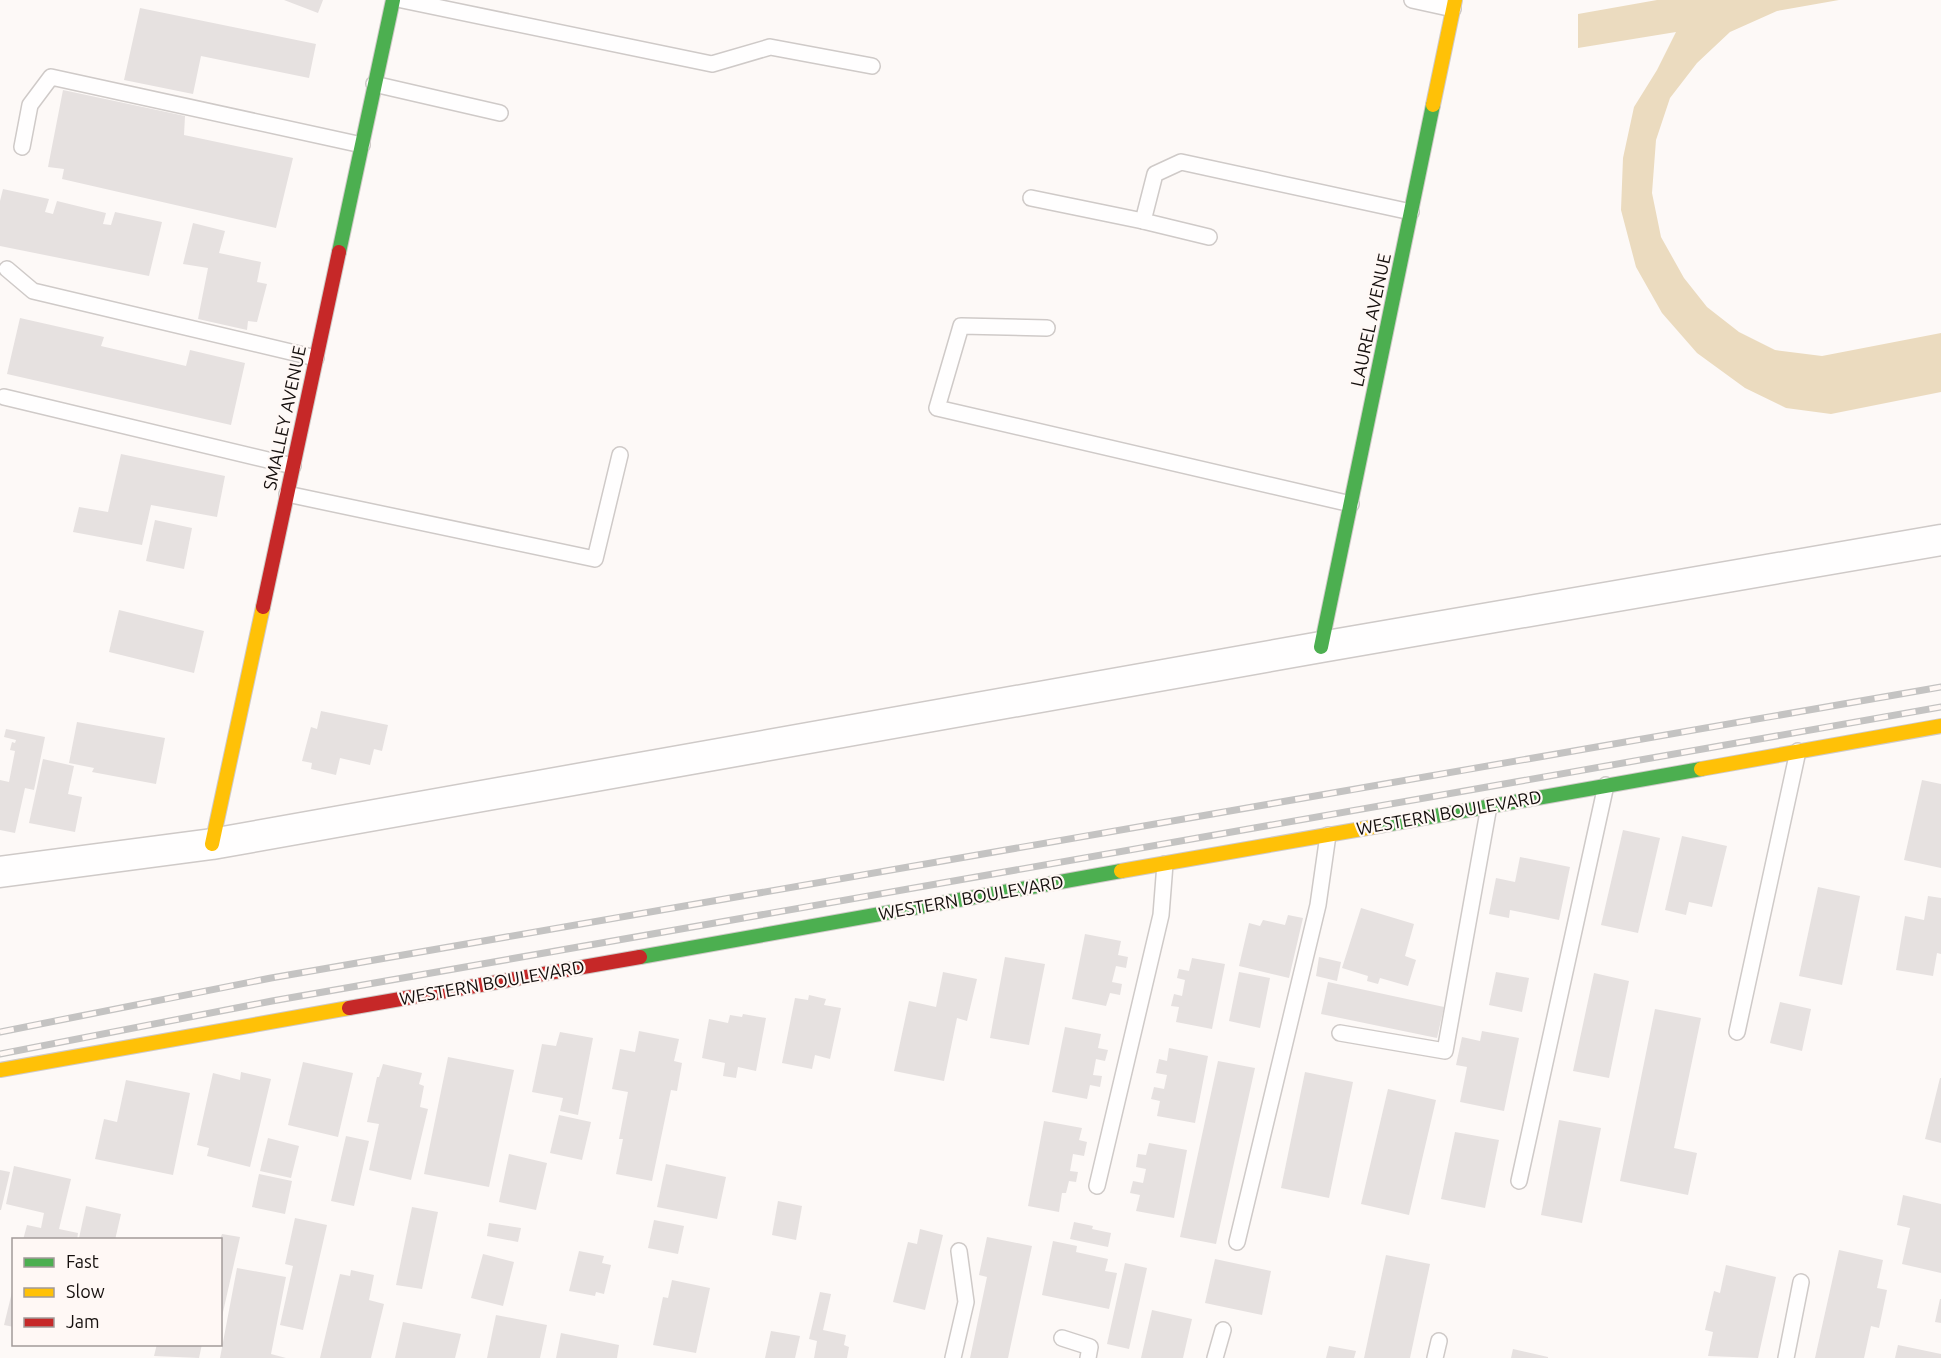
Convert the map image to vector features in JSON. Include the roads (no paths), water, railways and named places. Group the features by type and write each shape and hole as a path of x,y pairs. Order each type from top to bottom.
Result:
{"street":[{"name":"SMALLEY AVENUE","path":"212,844 393,0"},
{"name":"LAUREL AVENUE","path":"1321,647 1454,4"},
{"path":"0,872 212,844 1321,647 1941,540"},
{"name":"WESTERN BOULEVARD","path":"0,1070 1941,726"}],"lane":[{"path":"402,0 712,64 770,47 873,66"},
{"path":"1412,0 1454,4"},
{"path":"22,147 30,105 51,77 362,146"},
{"path":"374,84 500,113"},
{"path":"1143,221 1155,174 1180,162 1411,212"},
{"path":"1031,198 1209,237"},
{"path":"8,269 33,291 316,358"},
{"path":"1047,328 961,326 937,408 1351,504"},
{"path":"4,397 293,466"},
{"path":"287,494 595,559 620,455"},
{"path":"1737,1032 1798,751"},
{"path":"1519,1181 1606,785"},
{"path":"1340,1033 1445,1051 1489,806"},
{"path":"1237,1242 1318,905 1328,835"},
{"path":"1097,1186 1161,915 1165,864"},
{"path":"953,1358 966,1302 959,1251"},
{"path":"1786,1358 1801,1282"},
{"path":"1215,1358 1222,1330"},
{"path":"1062,1338 1090,1347 1088,1358"},
{"path":"1435,1358 1439,1341"}],"railway":[{"path":"0,1032 271,978 1941,687"},
{"path":"0,1054 272,1001 1941,707"}]}
